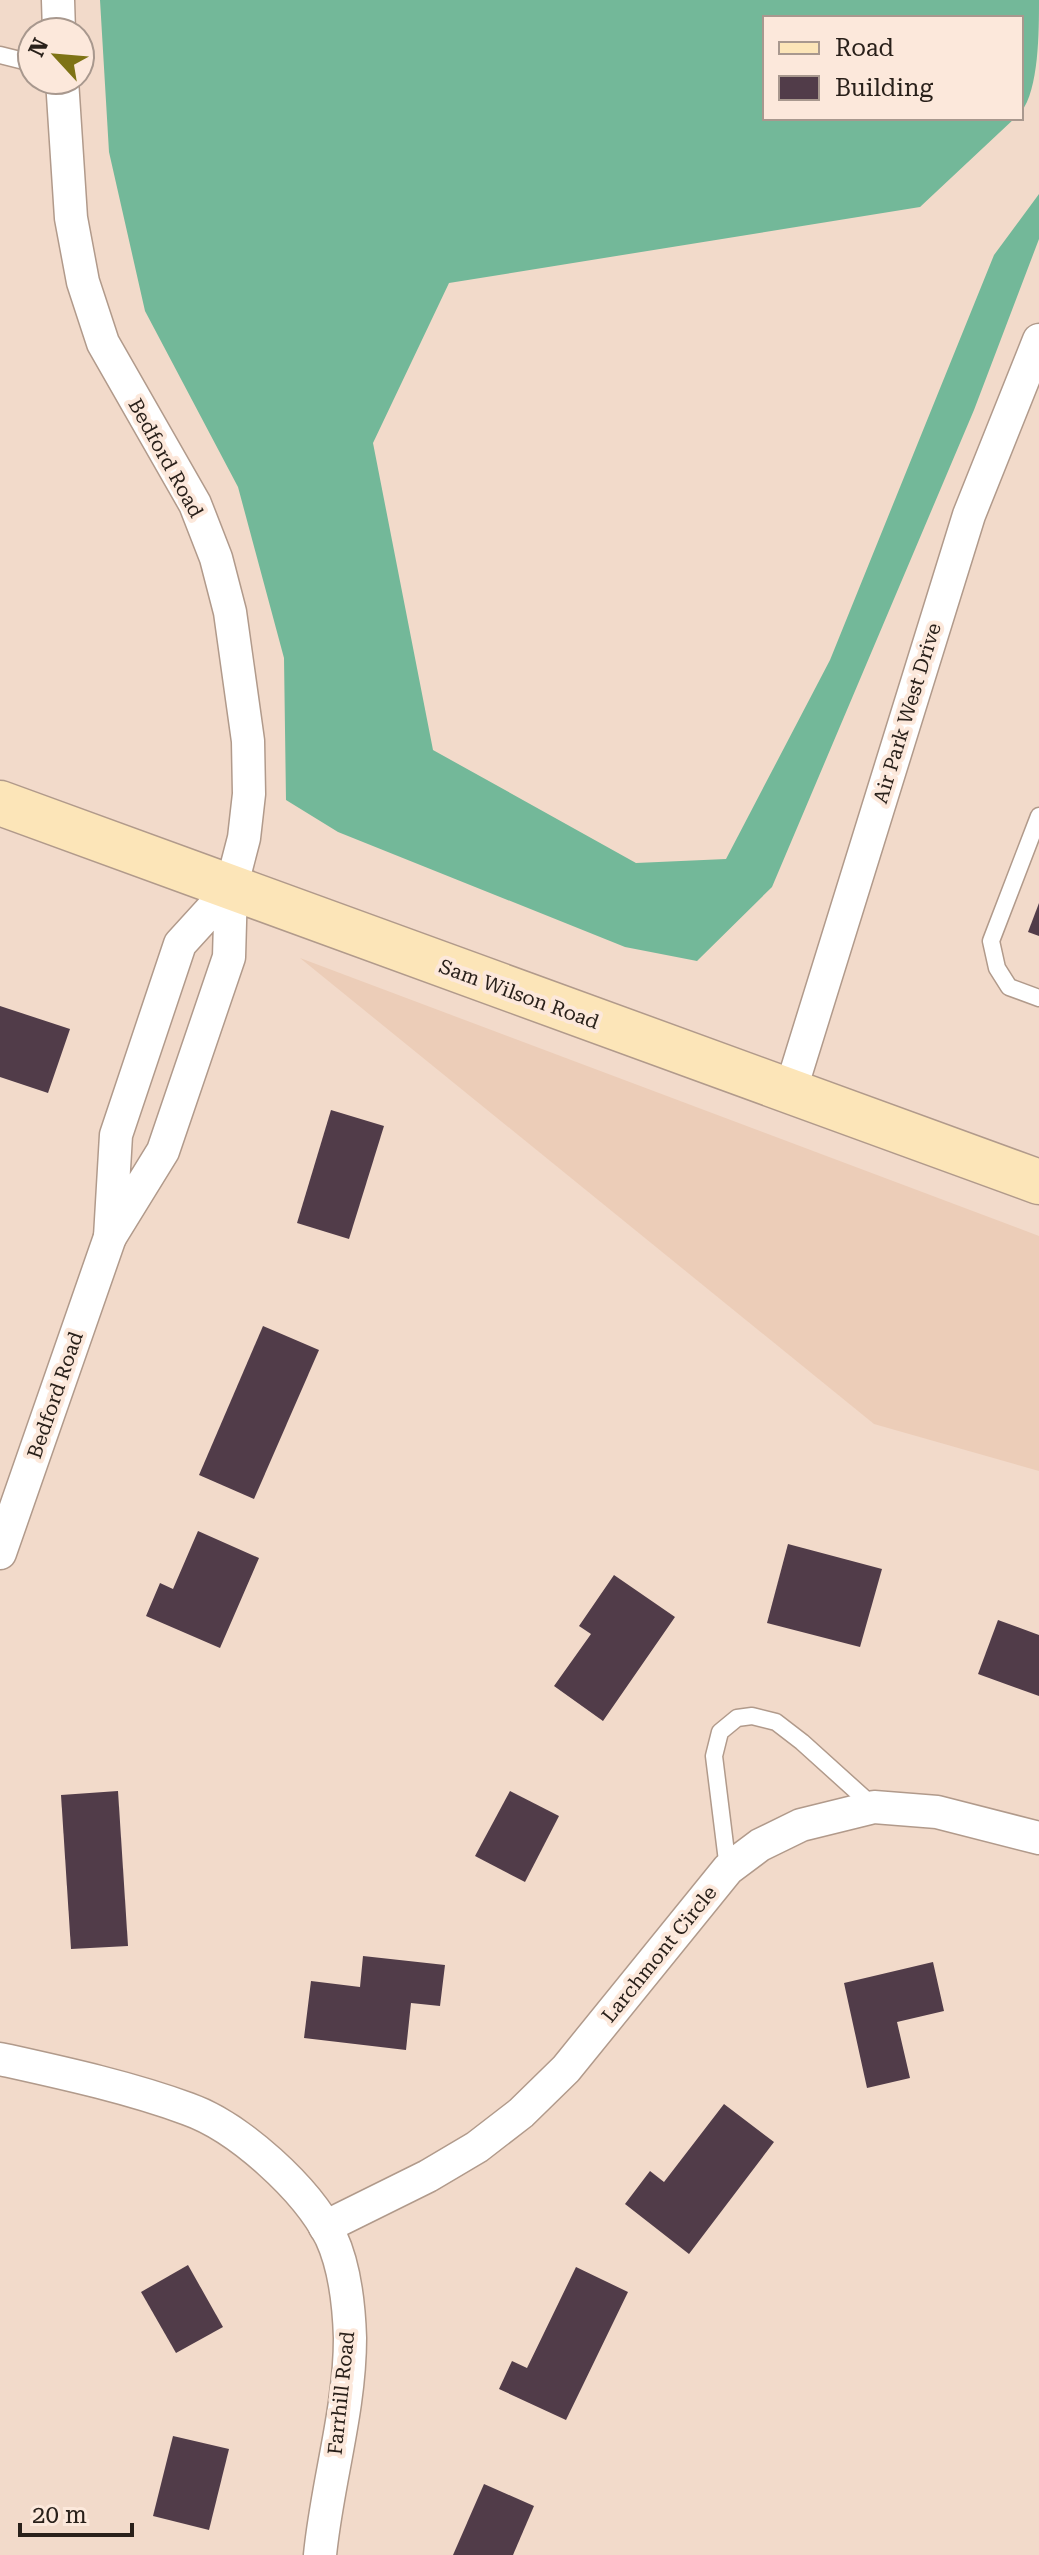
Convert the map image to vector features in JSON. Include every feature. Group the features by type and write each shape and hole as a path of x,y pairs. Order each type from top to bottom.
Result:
{"street":[{"name":"Bedford Road","path":"2,1540 110,1237 163,1151 229,957 231,888 244,838 249,794 248,741 230,612 216,558 195,504 103,343 83,282 71,218 63,96"},
{"name":"Air Park West Drive","path":"790,1092 969,515 1037,352"},
{"name":"Sam Wilson Road","path":"0,803 1039,1182"},
{"name":"Bedford Road","path":"110,1237 116,1135 180,944 231,888"},
{"name":"Larchmont Circle","path":"325,2227 440,2169 477,2147 521,2113 566,2069 728,1869 760,1845 801,1825 874,1807 937,1812 1039,1838"},
{"name":"Farrhill Road","path":"0,2059 191,2109 227,2130 266,2159 300,2194 325,2227 332,2240 346,2290 350,2339 343,2419 320,2555"}],"lane":[{"path":"1039,816 991,941 997,968 1009,987 1039,998"},
{"path":"728,1869 714,1756 720,1732 737,1718 752,1716 776,1722 874,1807"}],"shaded area":[{"path":"300,958 1039,1236 1039,1471 874,1424"}],"green space":[{"path":"100,0 1039,0 1035,75 1023,109 1023,16 763,16 763,120 1013,120 920,207 449,283 373,443 433,750 636,863 726,859 830,660 994,255 1039,194 1039,239 974,410 772,887 697,961 625,947 338,832 286,800 284,658 238,487 145,311 109,152"}],"building":[{"path":"1039,903 1039,936 1028,932"},
{"path":"0,1006 70,1029 48,1093 0,1077"},
{"path":"331,1110 384,1126 349,1239 297,1223"},
{"path":"263,1326 319,1350 254,1499 199,1475"},
{"path":"198,1531 259,1558 220,1648 146,1616 160,1583 173,1589"},
{"path":"788,1544 882,1569 860,1647 767,1623"},
{"path":"614,1575 675,1617 603,1721 554,1686 591,1634 579,1626"},
{"path":"998,1620 1039,1635 1039,1696 978,1674"},
{"path":"118,1791 128,1946 71,1949 61,1795"},
{"path":"510,1791 559,1816 525,1882 475,1856"},
{"path":"363,1956 445,1965 440,2006 411,2003 406,2050 304,2038 311,1981 360,1987"},
{"path":"933,1962 944,2011 897,2022 910,2078 867,2088 844,1983"},
{"path":"724,2104 774,2142 689,2254 625,2204 650,2171 664,2182"},
{"path":"188,2265 223,2327 176,2353 141,2292"},
{"path":"576,2267 628,2292 566,2420 499,2389 512,2361 527,2368"},
{"path":"173,2436 229,2449 209,2530 153,2516"},
{"path":"484,2484 534,2506 513,2555 453,2555"}]}
